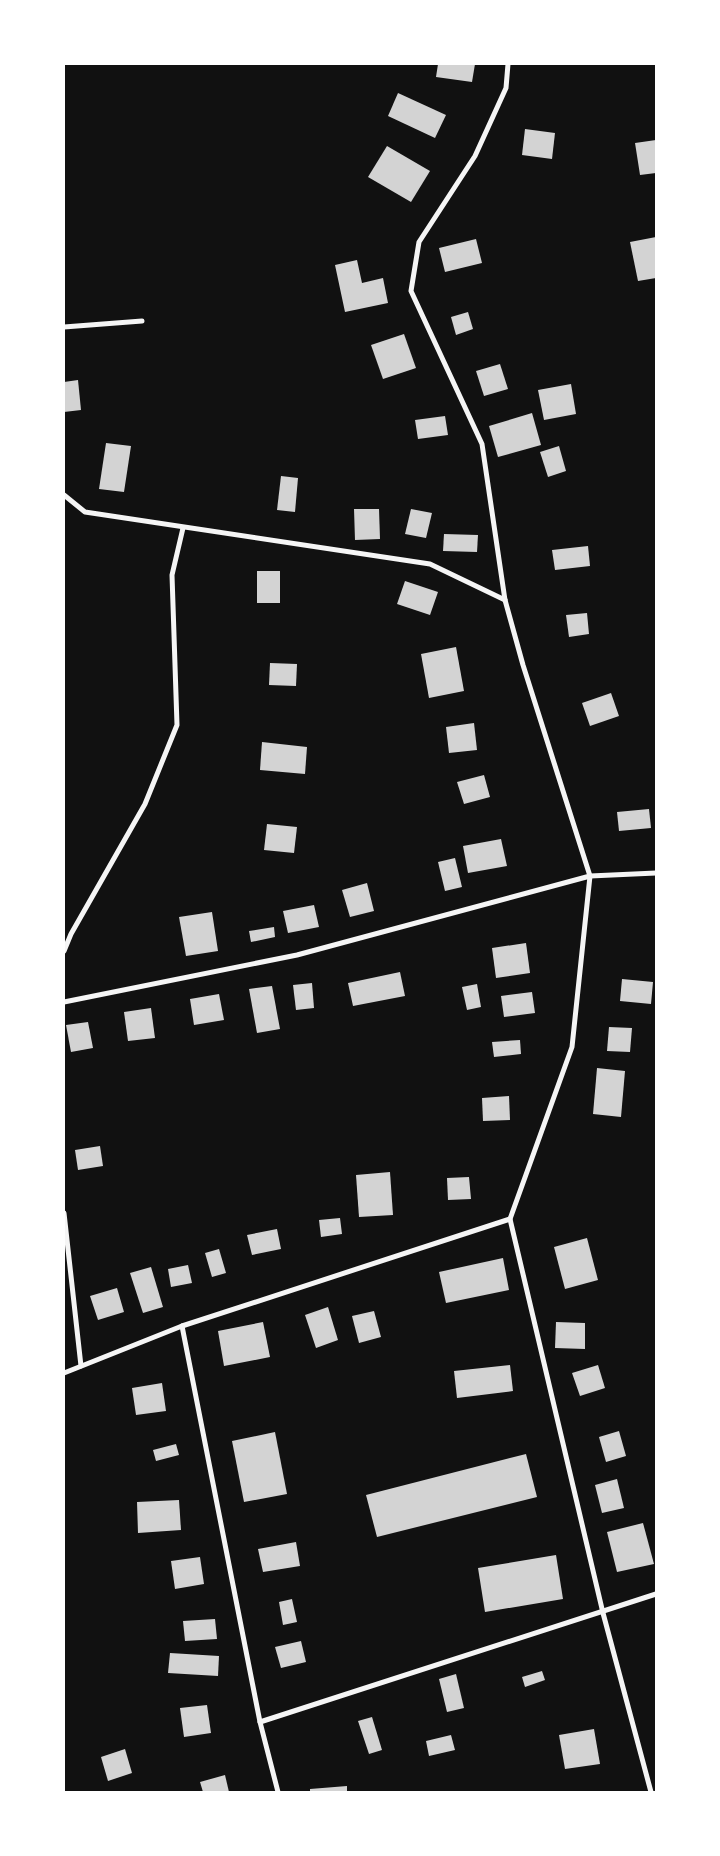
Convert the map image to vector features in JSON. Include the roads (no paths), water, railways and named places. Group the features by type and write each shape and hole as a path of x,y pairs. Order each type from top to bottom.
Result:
{"street":[{"path":"508,64 506,88 474,156 419,242 410,291 482,444 505,600 523,665 590,876 572,1047 510,1219 603,1613 651,1792"},
{"path":"64,327 142,321"},
{"path":"64,495 85,512 430,564 505,600"},
{"path":"64,951 71,934 145,804 177,725 172,575 183,528"},
{"path":"64,1002 298,955 590,876 656,873"},
{"path":"64,1213 80,1366"},
{"path":"64,1373 182,1326 510,1219"},
{"path":"182,1326 260,1722 278,1792"},
{"path":"260,1722 603,1613 656,1594"}]}
